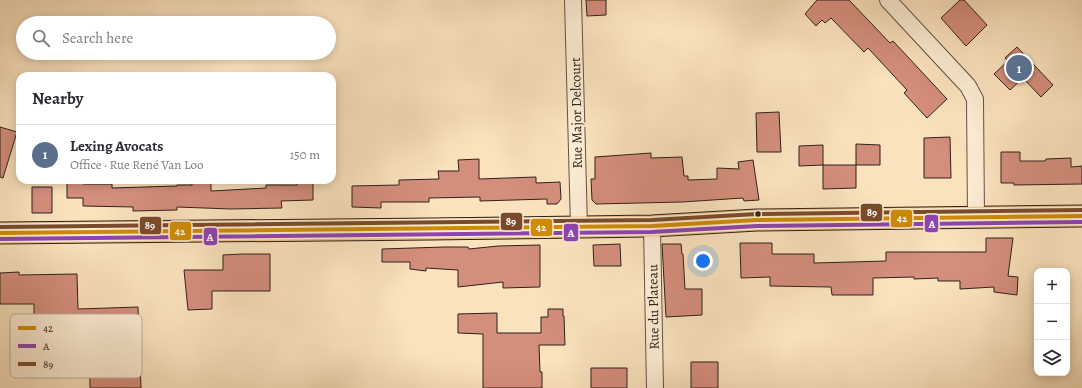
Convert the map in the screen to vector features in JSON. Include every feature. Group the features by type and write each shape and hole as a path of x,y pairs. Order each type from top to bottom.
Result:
{"main road":[{"path":"0,233 652,226 757,220 1082,216"}],"street":[{"name":"Rue Major Delcourt","path":"573,0 579,227"},
{"path":"888,0 968,86 975,99 976,218"},
{"name":"Rue du Plateau","path":"652,226 655,388"}],"building":[{"path":"586,0 606,0 606,15 587,16"},
{"path":"817,0 849,0 890,43 893,41 947,99 927,118 904,93 907,90 868,48 864,52 831,18 825,23 822,20 816,26 805,14"},
{"path":"960,0 964,0 987,25 966,46 941,18"},
{"path":"1017,47 1053,85 1041,97 1023,78 1010,90 994,74 1008,61 1005,58"},
{"path":"779,112 781,152 757,152 756,113"},
{"path":"0,127 16,132 16,135 3,178 0,177"},
{"path":"950,137 951,178 924,178 924,138"},
{"path":"856,144 880,145 880,165 856,165"},
{"path":"823,145 823,165 799,166 799,146"},
{"path":"1001,152 1020,152 1020,161 1045,161 1046,159 1071,158 1071,167 1082,166 1082,184 1014,185 1014,183 1001,183"},
{"path":"651,153 651,158 682,157 684,176 688,176 688,180 717,179 717,168 739,169 738,162 753,160 759,200 744,201 743,198 682,202 596,204 592,200 591,179 595,179 595,157"},
{"path":"479,159 479,179 536,177 536,183 560,182 561,199 557,204 547,204 547,199 480,201 480,197 429,198 429,202 381,202 381,208 352,207 352,186 399,185 399,180 439,179 438,171 459,171 458,160"},
{"path":"823,165 856,165 856,188 823,189"},
{"path":"67,184 112,184 112,188 211,184 211,191 266,188 266,185 313,184 313,200 281,201 282,208 231,209 177,207 177,210 133,211 133,207 83,206 83,198 67,198"},
{"path":"32,187 52,187 52,213 32,213"},
{"path":"986,238 1013,238 1008,276 1018,277 1017,295 994,292 994,287 960,289 960,281 938,281 938,278 873,278 873,295 832,295 831,287 770,286 770,277 741,278 740,243 772,243 772,254 814,254 814,263 886,261 886,252 986,252"},
{"path":"620,244 621,266 594,266 593,245"},
{"path":"662,244 681,244 685,289 702,289 702,315 666,317"},
{"path":"540,245 540,287 503,288 503,282 458,287 458,270 426,268 426,271 410,269 410,262 382,262 382,249 468,247 469,249 498,246"},
{"path":"270,254 270,291 212,291 212,309 188,310 184,270 223,270 223,255"},
{"path":"19,272 19,275 77,274 78,309 138,307 138,314 34,314 34,304 0,304 0,273"},
{"path":"548,309 563,309 565,345 539,345 542,388 483,388 483,334 458,333 458,314 497,313 497,333 541,333 541,317 548,317"},
{"path":"691,362 718,362 718,388 691,388"},
{"path":"591,368 627,368 627,388 591,388"},
{"path":"90,378 141,378 141,388 90,388"}],"transit line":[{"name":"89","path":"0,227 652,220 757,214 1082,210"},
{"name":"42","path":"0,233 652,226 757,220 1082,216"},
{"name":"A","path":"0,239 652,232 757,226 1082,222"}],"place":[{"name":"Lexing Avocats","path":"1019,68"}]}
